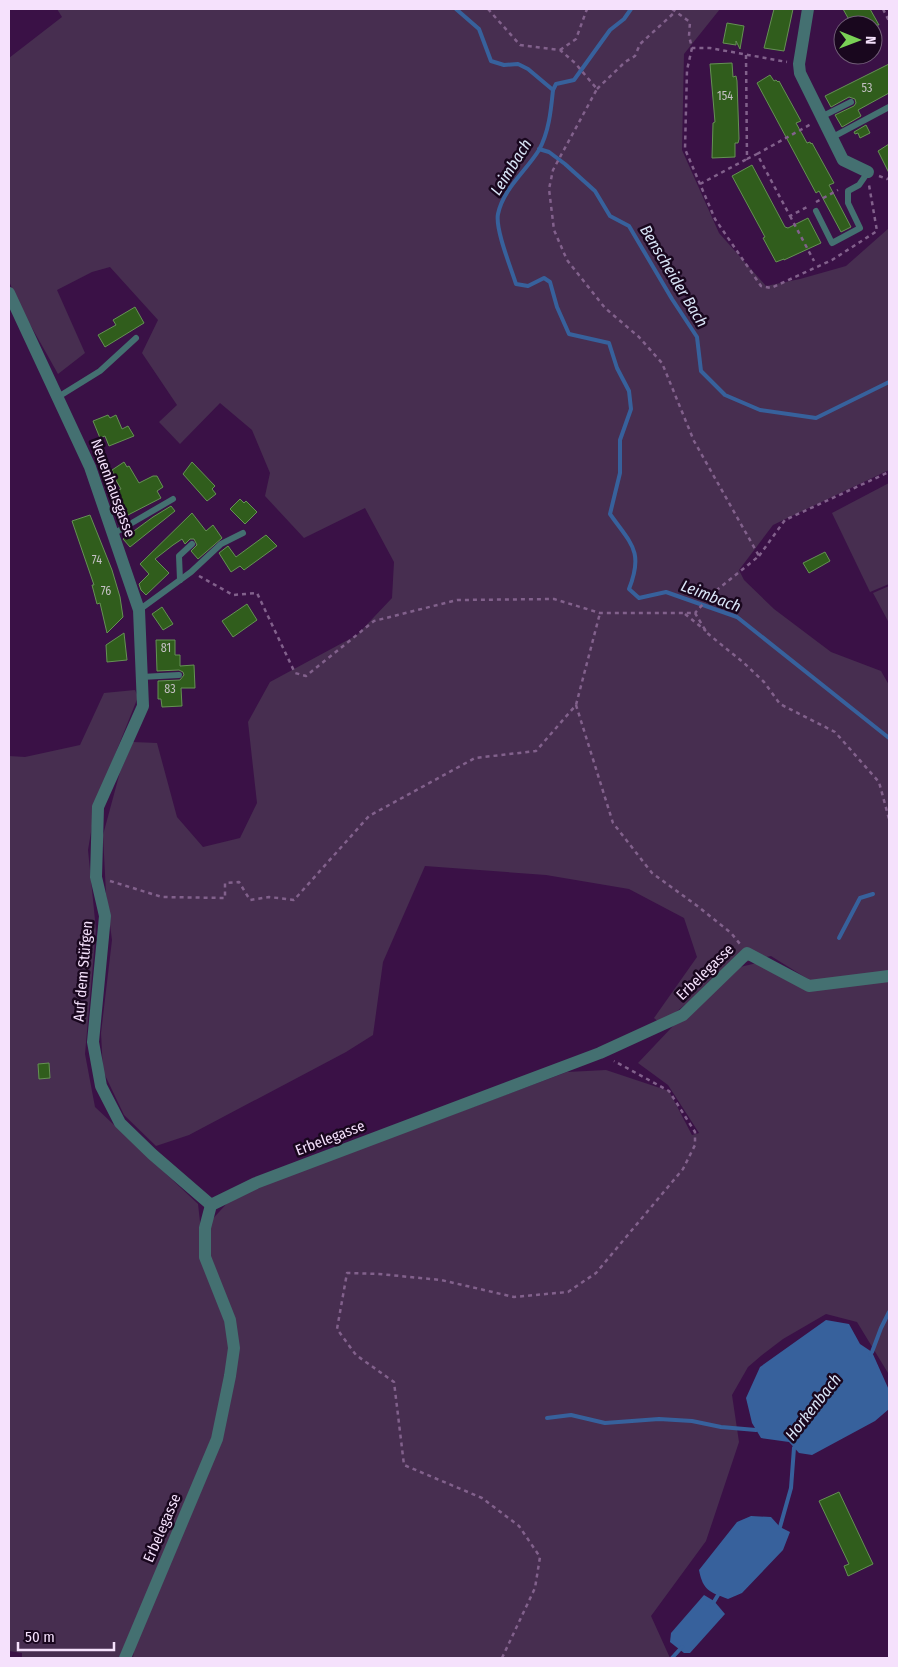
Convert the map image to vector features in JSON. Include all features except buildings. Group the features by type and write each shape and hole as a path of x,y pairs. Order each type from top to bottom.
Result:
{"street":[{"path":"808,9 799,64 800,73 843,160 868,172"},
{"name":"Neuenhausgasse","path":"9,293 90,467 139,610 143,706"},
{"name":"Auf dem Stüfgen","path":"143,706 98,806 96,877 105,916 93,1042 101,1086 120,1123 211,1206"},
{"name":"Erbelegasse","path":"125,1658 217,1439 230,1376 234,1348 230,1320 205,1257 205,1228 211,1206 256,1183 600,1053 683,1015 747,953 809,986 889,976"}],"lane":[{"path":"821,118 851,102"},
{"path":"831,138 889,107"},
{"path":"816,211 832,243 860,228 848,203 848,191 859,185 868,172"},
{"path":"58,397 100,371 136,338"},
{"path":"113,534 173,500"},
{"path":"139,610 191,572 221,544 243,533"},
{"path":"180,580 179,556 192,544"},
{"path":"141,677 179,674"}],"path":[{"path":"488,9 520,44 560,50 575,63 597,89"},
{"path":"560,50 576,39 586,9"},
{"path":"672,9 690,22 689,36 692,48 687,70 685,149 715,219 761,286 771,288 832,260 877,231 868,172"},
{"path":"883,9 889,21"},
{"path":"676,11 640,44 635,56 625,62 597,89 552,170 549,189 554,230 568,260 605,308 639,336 662,363 694,442 759,556"},
{"path":"692,48 710,48 799,64"},
{"path":"746,55 747,159"},
{"path":"700,184 821,118"},
{"path":"757,154 814,261"},
{"path":"790,216 846,186 851,190"},
{"path":"191,572 233,595 257,593 295,672 306,676 374,621 457,600 554,599 600,613 695,613 712,594 759,556 786,520 889,472"},
{"path":"96,877 162,897 225,898 225,883 239,882 250,900 269,897 294,900 369,816 475,758 536,751 576,705 600,613"},
{"path":"695,613 707,633"},
{"path":"683,614 744,663 764,682 780,704 835,732 879,782 889,819"},
{"path":"576,705 613,824 652,873 696,904 724,928 747,953"},
{"path":"502,1658 536,1588 540,1557 519,1526 482,1498 404,1465 394,1382 356,1355 337,1329 347,1273 441,1280 514,1297 568,1292 596,1274 683,1169 695,1145 695,1132 669,1091 600,1053"}],"shaded area":[{"path":"57,9 720,9 684,54 682,150 719,233 766,286 846,266 889,228 889,470 773,525 739,570 744,580 774,609 831,652 881,671 889,685 889,975 819,986 771,956 736,964 661,1024 654,1018 697,957 684,918 629,889 546,875 425,866 383,962 373,1035 346,1052 189,1135 156,1146 124,1115 103,1071 101,1033 112,940 106,894 103,835 120,772 133,742 157,743 177,817 203,847 240,838 257,803 248,722 270,682 357,635 392,598 394,562 365,508 304,538 265,496 270,473 252,430 220,403 180,444 159,422 177,405 142,353 158,320 110,267 92,272 57,290 85,353 58,374 18,303 9,281 9,58 62,17"},
{"path":"889,483 889,584 870,592 832,513"},
{"path":"889,586 889,623 873,593"},
{"path":"135,690 138,697 96,802 88,850 96,930 85,1054 95,1107 198,1204 204,1257 227,1319 232,1349 214,1436 119,1658 22,1658 22,1653 9,1651 9,756 25,757 80,745 104,693"},
{"path":"757,963 808,989 889,979 889,1372 857,1322 826,1314 783,1339 748,1367 732,1395 739,1442 706,1541 651,1616 670,1658 133,1658 134,1650 222,1439 235,1349 208,1257 208,1224 230,1200 258,1187 567,1072 606,1070 669,1091 692,1135 699,1133 668,1085 638,1063 673,1026 740,967"}],"water":[{"path":"826,1320 849,1324 860,1344 872,1352 889,1390 889,1409 875,1421 812,1455 799,1453 789,1442 761,1438 752,1423 746,1398 760,1367"},
{"path":"751,1516 771,1517 780,1527 790,1532 783,1550 742,1593 728,1599 705,1587 699,1570 737,1522"},
{"path":"704,1595 714,1601 725,1614 690,1653 684,1653 670,1642 671,1633"}],"waterway":[{"name":"Leimbach","path":"456,9 479,29 491,61 504,65 518,64 528,69 553,90 545,136 534,158 505,196 498,214 499,229 516,284 528,286 544,278 550,282 557,307 569,334 609,343 617,368 629,391 631,409 620,440 620,473 610,514 633,548 635,565 629,589 639,598 666,592 737,617 889,738"},
{"path":"553,90 556,84 574,80 610,30 624,19 631,9"},
{"name":"Benscheider Bach","path":"539,149 549,152 565,164 595,191 610,216 629,226 697,337 701,371 725,395 760,410 816,418 889,382"},
{"path":"839,938 860,898 873,894"},
{"name":"Horkenbach","path":"870,1355 889,1312"},
{"path":"547,1418 571,1415 605,1423 659,1419 692,1421 721,1427 756,1430"},
{"name":"Horkenbach","path":"780,1527 791,1488 794,1448 798,1444"},
{"name":"Horkenbach","path":"712,1605 718,1595"},
{"name":"Horkenbach","path":"672,1658 682,1647"}]}
